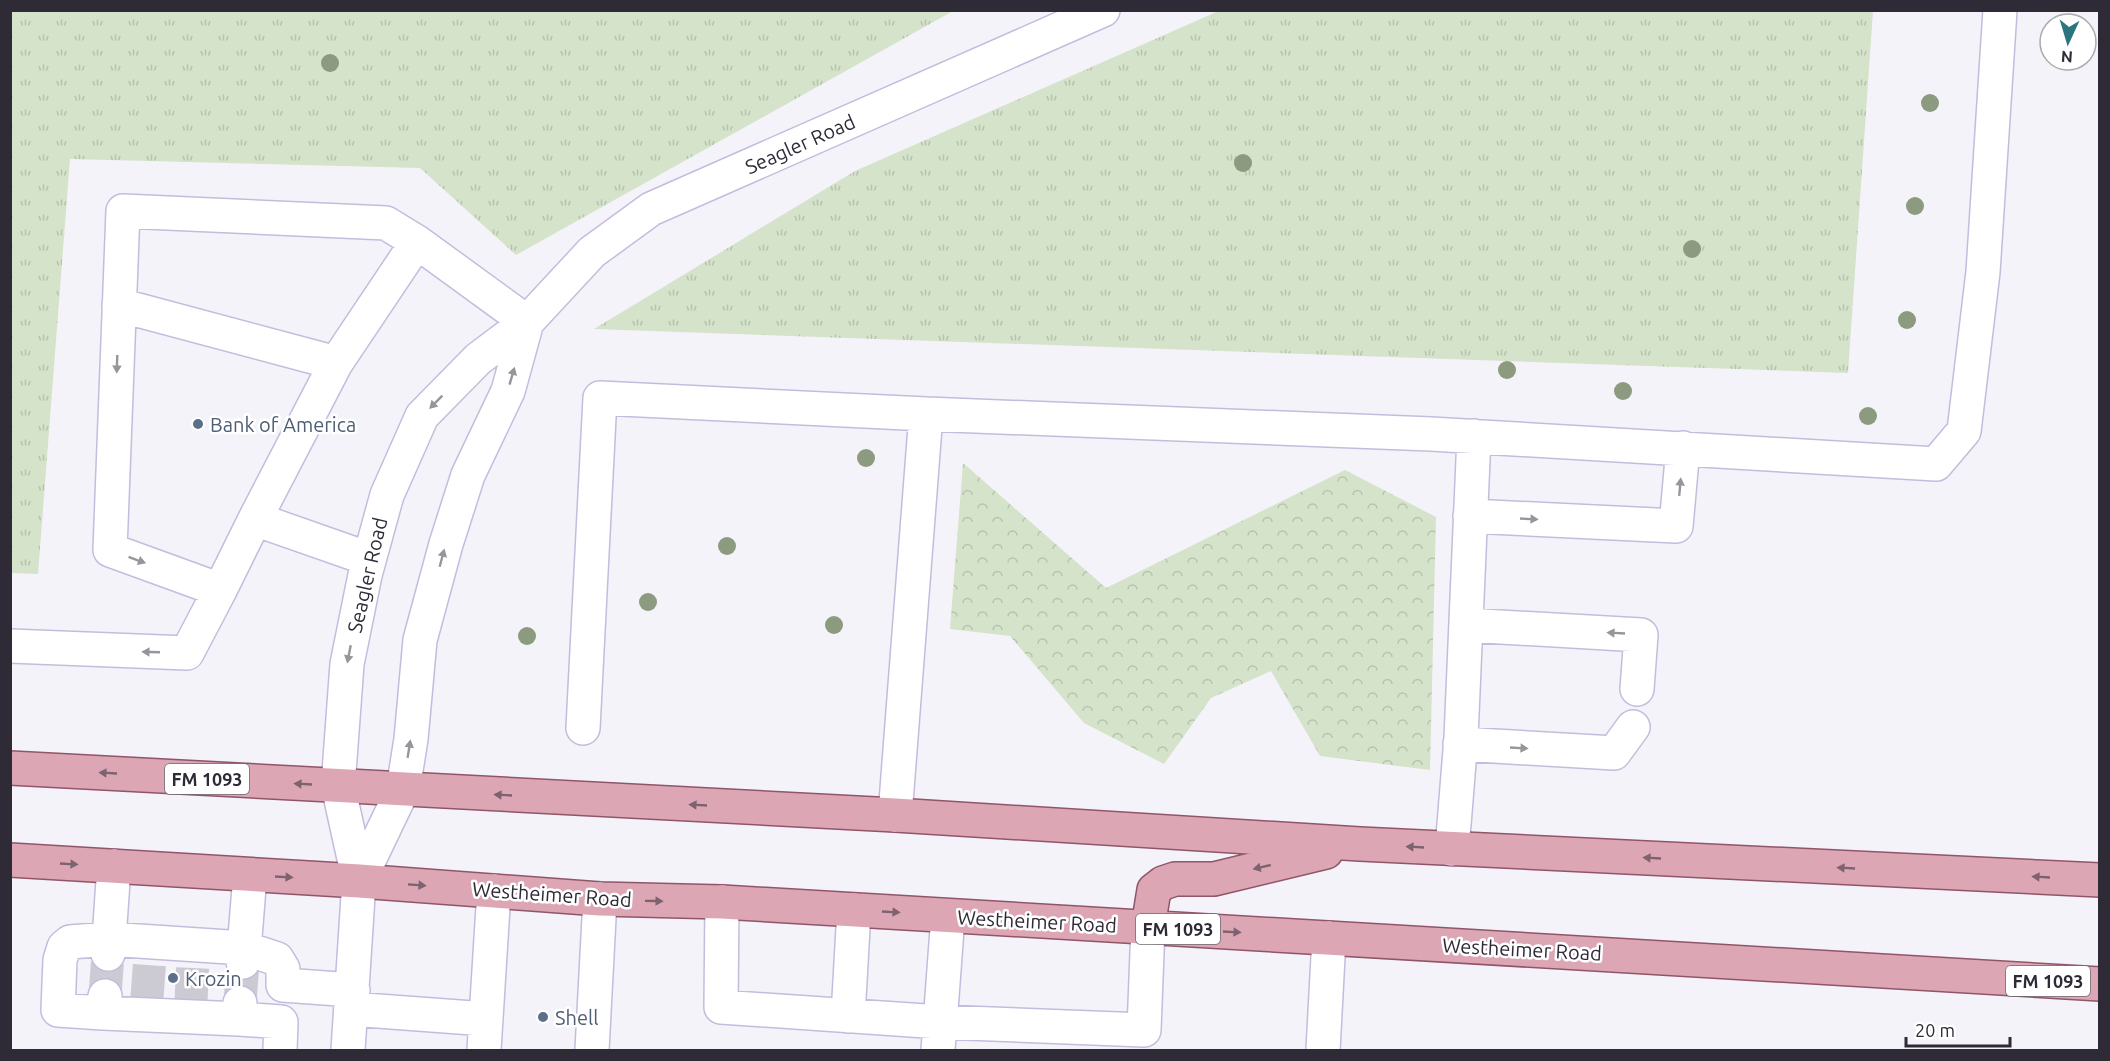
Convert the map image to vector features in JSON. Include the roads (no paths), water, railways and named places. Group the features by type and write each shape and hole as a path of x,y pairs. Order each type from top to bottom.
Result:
{"main road":[{"name":"FM 1093","path":"10,768 895,815 1452,849 2100,880"},
{"path":"1148,927 1154,890 1163,883 1174,879 1214,879 1360,844"},
{"name":"Westheimer Road","path":"10,860 359,881 600,899 722,902 2100,984"}],"street":[{"name":"Seagler Road","path":"348,1050 359,881 338,786 347,664 369,560 387,495 422,416 478,359 528,322 592,252 651,209 1103,10"},
{"path":"584,728 600,398 926,414 1474,436 1936,464 1964,431 1983,272 2000,10"},
{"path":"220,590 110,550 123,211 386,223 417,242 528,322"},
{"path":"10,646 187,653 336,363 417,242"},
{"path":"119,305 336,363"},
{"name":"Seagler Road","path":"359,881 403,789 411,739 420,640 446,544 468,475 508,391 528,322"},
{"path":"895,815 926,414"},
{"path":"1452,849 1461,744 1474,436"},
{"path":"1470,516 1676,526 1683,448"},
{"path":"255,519 369,560"},
{"path":"1466,625 1641,635 1637,689"},
{"path":"1461,744 1614,753 1634,727"},
{"path":"108,946 114,867"},
{"path":"244,955 250,875"},
{"path":"284,985 352,999 485,1035 494,891"},
{"path":"592,1050 600,899"},
{"path":"722,902 721,1007 848,1016 939,1036 1143,1040 1148,927"},
{"path":"848,1016 854,910"},
{"path":"939,1036 948,916"},
{"path":"1323,1050 1329,938"},
{"path":"70,942 108,946 277,959 283,969 284,985 281,1036 240,1011 104,1004 58,1010 60,960 64,947 70,942"}],"tunnel":[{"path":"105,996 108,954"},
{"path":"147,998 150,956"},
{"path":"191,1001 193,959"},
{"path":"240,1003 243,962"}],"place":[{"name":"Bank of America","path":"198,424"},
{"name":"Krozin","path":"173,978"},
{"name":"Shell","path":"543,1017"}]}
